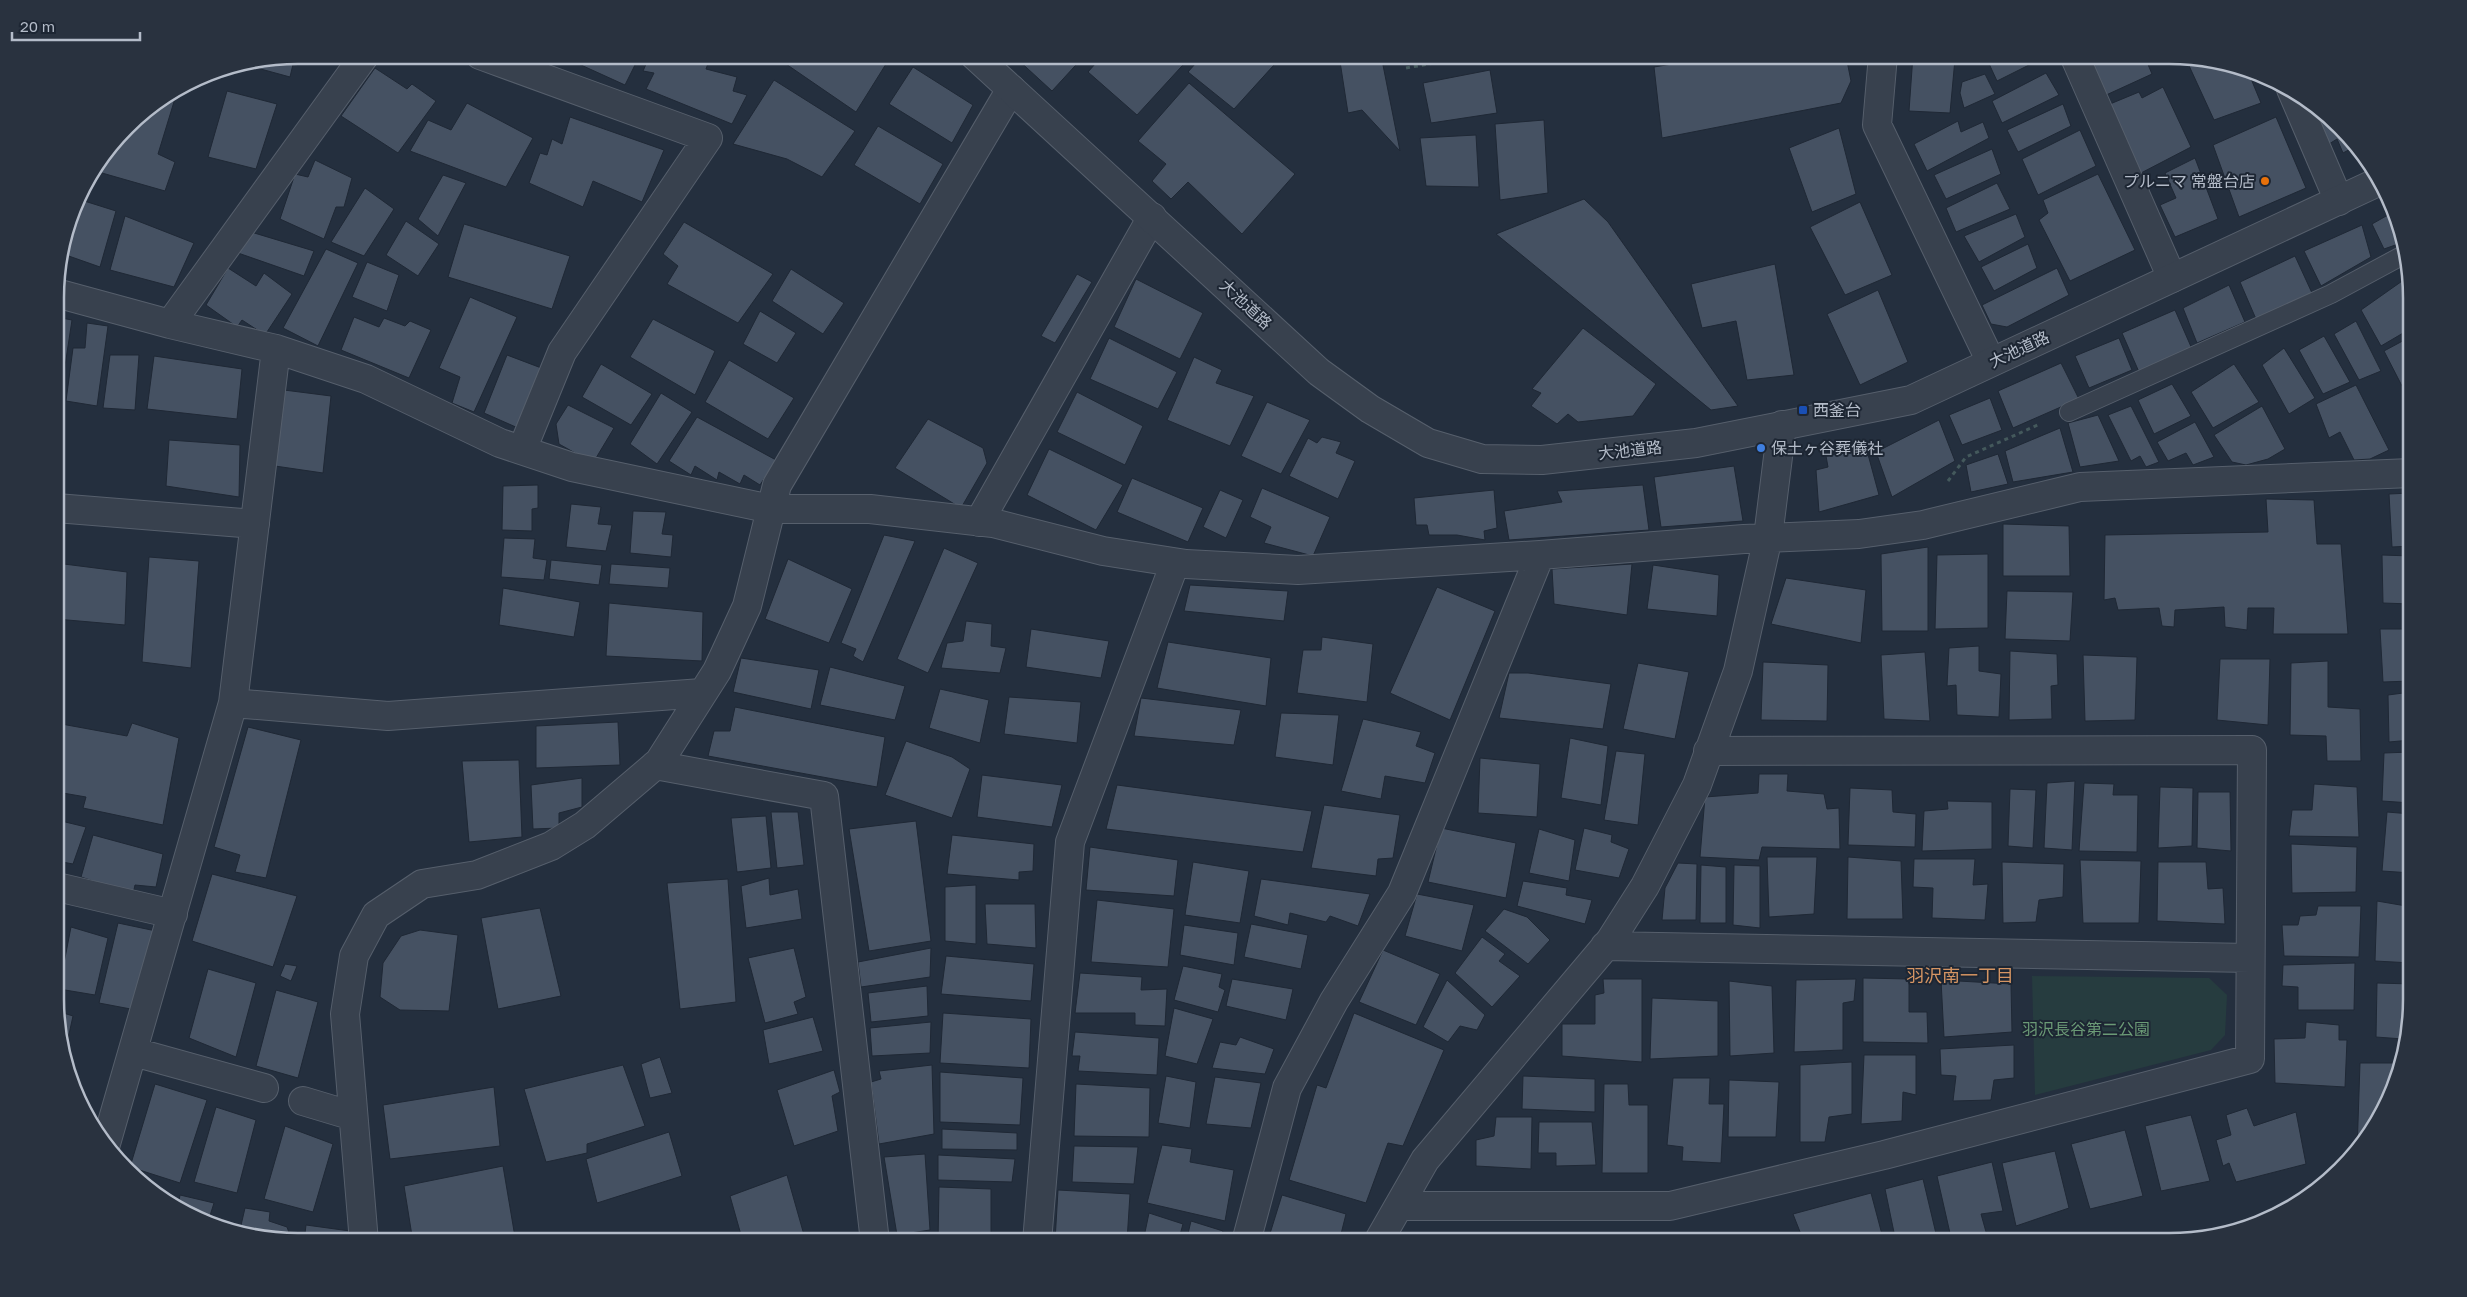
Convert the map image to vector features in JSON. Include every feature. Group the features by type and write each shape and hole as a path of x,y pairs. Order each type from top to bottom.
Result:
{"street":[{"path":"170,324 358,64"},
{"path":"505,64 708,138 562,352 522,450"},
{"name":"大池道路","path":"984,64 1319,372 1370,409 1428,443 1482,458 1542,460 1696,443 1911,400 2374,185"},
{"path":"1882,64 1877,125 1991,362"},
{"path":"2078,64 2172,278"},
{"path":"363,1233 345,1014 354,956 376,915 422,884 477,875 552,846 585,824 659,762 717,670 747,606 777,484 1011,88"},
{"path":"2296,101 2339,201"},
{"path":"979,522 1152,217"},
{"path":"64,295 170,324 276,349 366,379 500,443 572,467 771,509 870,509 993,523 1103,551 1175,562 1298,570 1540,555 1768,537 1860,534 1916,526 2080,487 2403,473"},
{"path":"108,1137 233,703 276,349"},
{"path":"1383,1233 1425,1160 1605,946 1645,886 1697,785 1738,671 1768,537 1782,426"},
{"path":"64,509 255,524"},
{"path":"1248,1233 1287,1088 1334,1001 1402,893 1540,555"},
{"path":"1038,1233 1070,842 1175,562"},
{"path":"233,703 388,716 702,694"},
{"path":"1399,1206 1670,1206 1884,1155 2250,1059 2252,750 1708,751"},
{"path":"655,765 824,796 875,1233"},
{"path":"64,889 173,914"},
{"path":"1605,946 2250,958"},
{"path":"134,1052 264,1088"},
{"path":"302,1100 354,1116"}],"lane":[{"path":"2069,412 2331,294 2400,257"}],"path":[{"path":"1406,68 1429,64"},
{"path":"1916,526 1966,457 2069,412"}],"green space":[{"name":"羽沢長谷第二公園","path":"2032,976 2209,978 2227,995 2225,1035 2211,1050 2035,1095"}],"building":[{"path":"293,64 290,77 255,68"},
{"path":"579,64 636,64 625,85"},
{"path":"646,64 708,64 706,69 737,77 733,91 747,95 732,124 646,89 654,73 643,71"},
{"path":"786,64 886,64 856,112"},
{"path":"1023,64 1077,64 1052,91"},
{"path":"1095,64 1184,64 1137,115 1088,72"},
{"path":"1195,64 1275,64 1234,109 1188,72"},
{"path":"1340,64 1383,64 1400,151 1362,110 1348,113"},
{"path":"1672,64 1848,64 1851,81 1841,103 1662,138 1654,67"},
{"path":"1912,64 1955,64 1950,113 1909,111"},
{"path":"1989,64 2031,64 1997,81"},
{"path":"2092,64 2148,64 2152,74 2104,96"},
{"path":"2188,64 2215,68 2251,79 2261,103 2214,120"},
{"path":"913,67 973,105 952,143 889,104"},
{"path":"375,68 407,89 412,84 436,101 398,153 341,116"},
{"path":"1490,70 1497,113 1431,123 1423,83"},
{"path":"2046,73 2059,95 2002,123 1992,101"},
{"path":"1985,74 1995,94 1964,108 1960,93 1962,82"},
{"path":"774,80 855,131 822,177 787,159 733,144"},
{"path":"1189,83 1295,174 1242,234 1188,182 1171,199 1152,181 1166,164 1138,141"},
{"path":"2163,87 2191,147 2141,173 2110,104 2139,92 2142,98"},
{"path":"227,91 277,104 256,169 208,157"},
{"path":"175,99 158,154 175,162 165,191 100,172 112,155 132,132 155,112"},
{"path":"467,103 533,138 506,187 410,151 428,120 451,130"},
{"path":"2063,104 2071,126 2018,152 2007,130"},
{"path":"2315,114 2335,132 2350,149 2343,153 2337,139 2329,144"},
{"path":"570,117 664,150 642,202 593,181 583,207 529,183 540,153 547,155 552,139 562,144"},
{"path":"2276,117 2306,188 2239,217 2213,145"},
{"path":"1544,120 1548,193 1500,200 1495,124"},
{"path":"1958,121 1961,132 1983,122 1989,138 1927,171 1914,144"},
{"path":"878,126 943,164 920,204 854,165"},
{"path":"1839,128 1856,194 1812,212 1789,148"},
{"path":"2080,130 2096,166 2038,195 2022,159"},
{"path":"1476,135 1479,187 1426,186 1420,138"},
{"path":"1992,149 2001,174 1946,199 1934,175"},
{"path":"2195,158 2218,219 2175,237 2160,205 2176,198 2165,173"},
{"path":"315,160 352,178 344,207 336,207 324,239 280,219 295,174 308,177"},
{"path":"2098,174 2135,250 2070,281 2039,220 2048,213 2043,200"},
{"path":"443,175 466,183 438,236 418,219"},
{"path":"1997,183 2010,209 1956,232 1946,208"},
{"path":"365,188 394,209 364,256 331,242"},
{"path":"1584,199 1608,222 1738,406 1711,410 1496,234"},
{"path":"85,201 116,211 100,267 68,256 76,222"},
{"path":"1860,202 1892,275 1845,295 1810,227"},
{"path":"2016,214 2025,237 1979,262 1964,236"},
{"path":"2388,215 2397,244 2384,249 2372,224"},
{"path":"125,216 194,243 174,287 110,270"},
{"path":"406,221 439,244 418,276 386,255"},
{"path":"684,222 773,274 738,323 667,284 678,266 663,254"},
{"path":"464,224 570,256 552,309 448,277"},
{"path":"2362,225 2371,257 2321,286 2304,251"},
{"path":"251,232 314,251 304,276 238,253"},
{"path":"2028,244 2037,268 1994,291 1981,267"},
{"path":"326,249 358,263 318,346 283,328"},
{"path":"2295,256 2312,293 2256,319 2240,282"},
{"path":"367,262 399,275 387,311 352,297"},
{"path":"1775,264 1794,375 1747,380 1736,321 1702,328 1691,284"},
{"path":"228,268 256,286 264,273 292,294 265,335 242,320 237,327 206,305"},
{"path":"2057,268 2069,295 2007,327 1991,324 1982,305"},
{"path":"791,269 844,303 823,334 772,301"},
{"path":"1077,274 1092,282 1055,343 1041,336"},
{"path":"1136,279 1203,313 1180,359 1114,327"},
{"path":"2403,281 2403,333 2381,346 2361,310"},
{"path":"2229,285 2245,322 2197,343 2183,308"},
{"path":"1878,290 1908,362 1860,385 1827,314"},
{"path":"470,297 517,317 474,412 452,403 460,377 439,368"},
{"path":"2175,310 2192,349 2139,372 2122,333"},
{"path":"760,311 796,333 777,363 743,344"},
{"path":"354,317 379,327 384,318 405,326 410,321 431,330 409,378 341,350"},
{"path":"64,318 72,320 64,373"},
{"path":"653,319 715,351 695,395 630,357"},
{"path":"2356,321 2381,371 2359,380 2334,334"},
{"path":"87,323 108,326 97,406 66,401 73,348 85,348"},
{"path":"1583,328 1656,384 1633,416 1578,422 1568,414 1557,424 1531,406 1541,393 1532,389"},
{"path":"2324,336 2350,382 2323,394 2299,350"},
{"path":"1109,338 1177,372 1158,409 1090,379"},
{"path":"2119,338 2132,370 2089,388 2075,356"},
{"path":"2403,341 2402,386 2384,351"},
{"path":"2284,348 2315,398 2289,414 2262,365"},
{"path":"110,355 139,355 135,410 103,408"},
{"path":"507,355 544,369 518,428 484,413"},
{"path":"154,356 242,369 237,419 147,409"},
{"path":"1194,357 1222,370 1216,383 1254,396 1230,446 1167,420"},
{"path":"729,360 794,398 768,439 705,402"},
{"path":"2061,363 2079,399 2013,428 1998,391"},
{"path":"601,364 652,394 631,425 582,397"},
{"path":"2234,364 2259,402 2213,428 2191,392"},
{"path":"2172,384 2191,416 2154,434 2138,400"},
{"path":"2356,385 2389,450 2370,459 2354,460 2340,432 2329,438 2316,404"},
{"path":"284,390 331,396 323,473 275,466"},
{"path":"1077,392 1143,426 1125,465 1057,432"},
{"path":"661,393 692,412 657,464 630,444"},
{"path":"1990,398 2002,430 1962,445 1949,415"},
{"path":"1267,402 1310,420 1281,474 1241,456"},
{"path":"568,405 614,428 593,463 559,444 556,424"},
{"path":"2131,406 2159,462 2146,467 2140,456 2131,461 2108,415"},
{"path":"2262,406 2285,449 2268,459 2246,465 2232,462 2214,435"},
{"path":"2098,415 2119,461 2080,467 2068,423"},
{"path":"697,417 776,460 760,485 744,475 740,484 719,472 717,480 695,466 691,475 669,461"},
{"path":"928,419 983,448 987,463 961,508 895,468"},
{"path":"1939,420 1955,461 1892,497 1876,452"},
{"path":"2195,422 2214,457 2193,465 2186,453 2168,461 2157,442"},
{"path":"2060,428 2073,472 2013,482 2005,451"},
{"path":"1322,437 1341,442 1336,453 1355,461 1338,499 1289,476 1308,438 1317,443"},
{"path":"169,440 240,445 239,497 166,486"},
{"path":"1866,447 1879,495 1819,512 1816,470 1828,467 1826,456"},
{"path":"1049,449 1123,485 1096,530 1027,495"},
{"path":"1998,454 2008,484 1971,492 1966,465"},
{"path":"1734,466 1743,521 1661,527 1654,477"},
{"path":"1132,478 1203,508 1188,542 1117,512"},
{"path":"538,485 538,508 532,509 532,531 502,530 503,486"},
{"path":"1643,485 1649,530 1509,540 1504,511 1562,502 1557,491"},
{"path":"1262,488 1330,517 1313,556 1264,543 1271,527 1250,517"},
{"path":"1220,490 1243,500 1226,538 1203,527"},
{"path":"1494,490 1497,528 1484,531 1485,540 1457,535 1429,535 1427,525 1416,525 1414,498"},
{"path":"2403,493 2403,546 2392,547 2389,494"},
{"path":"2266,499 2314,500 2317,544 2341,544 2348,634 2273,634 2274,608 2248,608 2247,630 2225,627 2224,607 2175,610 2174,627 2162,626 2159,608 2118,610 2115,598 2104,600 2105,535 2268,532"},
{"path":"571,504 601,507 598,524 612,525 606,551 566,547"},
{"path":"633,511 666,512 662,534 673,535 671,557 630,553"},
{"path":"2003,524 2069,526 2070,576 2003,576"},
{"path":"884,535 915,541 863,662 853,656 856,649 841,643"},
{"path":"504,538 535,539 533,558 547,560 544,580 501,577"},
{"path":"1928,547 1928,631 1882,631 1881,554"},
{"path":"944,548 978,563 928,673 897,659"},
{"path":"1988,554 1988,628 1935,629 1937,555"},
{"path":"2382,555 2403,556 2403,604 2383,603"},
{"path":"149,557 199,561 191,668 142,662"},
{"path":"788,559 852,589 829,643 765,619"},
{"path":"551,560 602,565 599,585 549,579"},
{"path":"64,564 127,572 125,625 64,620"},
{"path":"611,564 670,568 668,588 609,584"},
{"path":"1632,564 1627,615 1554,604 1552,569"},
{"path":"1653,565 1719,575 1717,616 1647,609"},
{"path":"1786,578 1866,590 1861,643 1771,624"},
{"path":"1190,585 1288,591 1284,621 1184,611"},
{"path":"1437,587 1495,611 1450,720 1390,693"},
{"path":"503,588 580,602 574,637 499,625"},
{"path":"2007,591 2073,592 2070,641 2005,639"},
{"path":"609,603 703,612 702,661 606,656"},
{"path":"966,621 992,624 991,646 1006,648 1000,673 941,668 947,643 963,641"},
{"path":"1031,629 1109,641 1101,678 1026,667"},
{"path":"2380,629 2403,629 2403,681 2383,682"},
{"path":"1322,637 1373,644 1367,702 1297,693 1303,650 1321,650"},
{"path":"1168,642 1271,658 1266,706 1157,688"},
{"path":"1979,646 1979,671 2001,674 1999,717 1957,715 1956,685 1947,686 1949,648"},
{"path":"2010,651 2057,654 2058,685 2051,686 2052,719 2009,720"},
{"path":"1925,652 1930,721 1884,719 1881,655"},
{"path":"2083,655 2137,657 2135,720 2085,721"},
{"path":"741,658 819,670 811,709 733,692"},
{"path":"2220,659 2270,659 2268,725 2217,720"},
{"path":"2328,661 2328,707 2360,709 2361,761 2327,761 2326,736 2290,735 2291,663"},
{"path":"1763,662 1828,665 1827,721 1761,720"},
{"path":"1638,663 1689,672 1675,739 1623,729"},
{"path":"830,667 905,686 895,720 820,705"},
{"path":"1509,673 1528,673 1611,684 1603,729 1499,718"},
{"path":"940,689 989,700 980,743 929,728"},
{"path":"2403,693 2403,741 2389,742 2388,695"},
{"path":"1009,697 1081,702 1077,743 1004,734"},
{"path":"1141,698 1241,710 1234,745 1134,736"},
{"path":"735,707 885,737 877,787 708,756 714,731 730,731"},
{"path":"1281,713 1339,715 1333,765 1275,757"},
{"path":"1363,719 1421,732 1416,746 1435,753 1425,783 1385,776 1381,799 1341,791"},
{"path":"618,722 620,765 536,768 536,726"},
{"path":"132,723 179,738 163,825 83,808 86,797 64,793 64,724 127,736"},
{"path":"248,727 301,740 266,878 235,872 240,855 214,847"},
{"path":"1570,738 1608,746 1601,805 1561,798"},
{"path":"906,741 952,757 970,769 952,818 885,795"},
{"path":"1616,751 1645,754 1638,825 1604,820"},
{"path":"2403,752 2403,802 2382,801 2384,753"},
{"path":"1480,758 1540,764 1537,817 1478,813"},
{"path":"519,760 522,837 469,842 462,761"},
{"path":"1759,774 1788,774 1787,791 1824,794 1827,809 1839,808 1840,849 1762,847 1759,860 1700,857 1705,797 1758,793"},
{"path":"982,775 1062,785 1052,827 977,817"},
{"path":"582,778 582,807 559,813 559,828 533,829 531,785"},
{"path":"2075,781 2072,850 2044,848 2047,783"},
{"path":"2084,783 2114,784 2113,795 2138,795 2137,852 2079,851"},
{"path":"2314,784 2357,787 2359,837 2289,836 2292,810 2312,810"},
{"path":"1117,785 1312,811 1303,852 1106,829"},
{"path":"2160,787 2193,788 2192,846 2158,848"},
{"path":"1850,788 1892,790 1893,812 1916,814 1915,847 1848,845"},
{"path":"2010,789 2036,790 2033,848 2008,846"},
{"path":"2198,792 2230,792 2231,851 2197,848"},
{"path":"1947,801 1992,802 1992,849 1922,851 1924,811 1948,809"},
{"path":"1324,805 1400,815 1393,858 1378,859 1376,876 1311,868"},
{"path":"771,812 798,812 804,865 777,868"},
{"path":"2387,812 2403,813 2403,872 2382,871"},
{"path":"766,816 771,868 737,872 731,818"},
{"path":"916,821 931,941 869,951 849,829"},
{"path":"64,822 86,827 73,864 64,862"},
{"path":"1441,828 1516,843 1506,898 1428,882"},
{"path":"1584,828 1612,835 1611,842 1629,849 1619,878 1575,870"},
{"path":"1539,829 1575,840 1569,881 1529,873"},
{"path":"93,835 163,854 156,887 135,885 133,894 81,877"},
{"path":"952,835 1034,844 1033,871 1019,872 1019,880 947,874"},
{"path":"2291,844 2357,847 2356,892 2292,893"},
{"path":"1090,847 1178,860 1174,896 1086,890"},
{"path":"1767,857 1817,857 1814,914 1769,917"},
{"path":"1848,857 1901,861 1903,919 1847,919"},
{"path":"1914,859 1975,859 1973,885 1988,884 1985,920 1932,918 1933,888 1913,887"},
{"path":"2080,860 2141,861 2139,923 2083,923"},
{"path":"1193,862 1249,871 1240,923 1185,915"},
{"path":"2002,862 2064,864 2063,897 2039,900 2036,922 2003,923"},
{"path":"2158,862 2206,862 2208,889 2223,888 2225,924 2157,921"},
{"path":"1678,863 1697,864 1696,920 1662,920 1665,888"},
{"path":"1701,865 1726,867 1726,923 1700,923"},
{"path":"1734,865 1760,866 1760,928 1733,925"},
{"path":"212,874 297,896 273,967 192,941"},
{"path":"769,878 770,895 798,889 802,919 746,928 741,886"},
{"path":"728,879 736,1002 680,1009 667,883"},
{"path":"1261,879 1370,894 1358,926 1330,916 1326,922 1290,913 1288,925 1254,916"},
{"path":"1523,881 1567,888 1566,895 1592,900 1585,924 1517,906"},
{"path":"976,885 976,944 945,941 945,887"},
{"path":"1417,894 1474,905 1462,951 1405,936"},
{"path":"1097,900 1174,909 1168,967 1091,962"},
{"path":"2377,901 2403,905 2403,963 2375,961"},
{"path":"985,904 1035,904 1036,948 987,944"},
{"path":"2318,906 2361,906 2359,957 2284,956 2282,925 2298,925 2300,916 2316,915"},
{"path":"540,908 561,996 498,1009 481,918"},
{"path":"1504,909 1527,917 1550,940 1528,964 1485,931"},
{"path":"118,923 156,931 136,1010 99,1003"},
{"path":"1251,924 1308,935 1301,969 1244,957"},
{"path":"1184,925 1238,933 1234,965 1180,955"},
{"path":"71,927 108,938 95,995 64,990 64,963"},
{"path":"420,930 458,935 449,1011 400,1010 380,997 383,963 401,936"},
{"path":"1482,937 1505,954 1499,961 1520,976 1492,1007 1455,973"},
{"path":"794,948 806,997 794,1002 798,1014 765,1023 748,958"},
{"path":"931,948 930,977 861,987 858,962"},
{"path":"1383,950 1440,974 1416,1025 1359,1002"},
{"path":"946,956 1034,964 1031,1001 941,994"},
{"path":"2355,963 2354,1010 2298,1010 2298,987 2282,986 2283,965"},
{"path":"285,964 297,966 291,981 280,976"},
{"path":"1183,966 1222,974 1219,987 1225,990 1218,1012 1174,1000"},
{"path":"208,969 256,983 236,1057 189,1038"},
{"path":"1080,973 1142,977 1141,990 1167,989 1165,1026 1135,1025 1135,1013 1075,1013"},
{"path":"1863,978 1909,979 1909,1012 1927,1012 1928,1043 1863,1042"},
{"path":"1232,979 1293,989 1286,1020 1226,1006"},
{"path":"1603,979 1642,979 1642,1062 1562,1056 1562,1024 1595,1024 1595,995 1604,993"},
{"path":"1856,979 1854,1001 1843,1003 1843,1050 1794,1052 1796,980"},
{"path":"1447,980 1485,1015 1477,1030 1460,1026 1448,1042 1423,1027"},
{"path":"1941,980 2011,984 2012,1032 1944,1037"},
{"path":"1729,981 1772,986 1774,1053 1730,1056"},
{"path":"2377,983 2403,984 2403,1015 2400,1039 2376,1037"},
{"path":"927,986 928,1016 871,1022 868,993"},
{"path":"276,990 318,1002 298,1078 256,1066"},
{"path":"1652,998 1718,1001 1718,1056 1650,1059"},
{"path":"1174,1008 1213,1019 1197,1064 1165,1056"},
{"path":"64,1013 73,1016 67,1041"},
{"path":"943,1013 1031,1019 1029,1068 940,1063"},
{"path":"1354,1013 1444,1050 1403,1146 1388,1143 1366,1203 1289,1180 1317,1085 1326,1088"},
{"path":"813,1017 823,1051 769,1064 763,1030"},
{"path":"931,1022 930,1053 872,1056 870,1028"},
{"path":"2306,1022 2339,1025 2339,1040 2347,1040 2345,1087 2275,1083 2274,1039 2305,1038"},
{"path":"1075,1032 1159,1038 1157,1075 1078,1071 1080,1056 1072,1056"},
{"path":"1240,1037 1274,1049 1265,1074 1212,1068 1220,1042 1236,1045"},
{"path":"2014,1045 2014,1078 1994,1080 1991,1100 1953,1101 1956,1076 1941,1075 1940,1049"},
{"path":"1864,1055 1916,1055 1916,1095 1903,1092 1902,1121 1861,1124"},
{"path":"660,1057 672,1093 650,1098 641,1064"},
{"path":"1852,1062 1852,1114 1829,1117 1825,1142 1800,1142 1800,1065"},
{"path":"2360,1063 2394,1063 2379,1103 2357,1138"},
{"path":"623,1065 645,1126 587,1144 587,1153 546,1162 524,1089"},
{"path":"932,1065 934,1134 879,1144 871,1082 881,1079 879,1071"},
{"path":"834,1070 840,1092 832,1096 838,1131 794,1146 777,1090"},
{"path":"940,1072 1023,1078 1020,1125 940,1122"},
{"path":"1166,1076 1196,1082 1190,1128 1158,1123"},
{"path":"1523,1076 1595,1079 1595,1112 1522,1109"},
{"path":"1215,1077 1261,1083 1251,1128 1206,1124"},
{"path":"1673,1078 1710,1078 1709,1104 1724,1104 1721,1163 1682,1161 1683,1147 1667,1145"},
{"path":"1729,1080 1779,1082 1776,1137 1728,1137"},
{"path":"155,1084 207,1100 180,1183 136,1169 131,1164"},
{"path":"1076,1084 1150,1088 1149,1137 1074,1136"},
{"path":"1604,1084 1628,1084 1629,1105 1648,1105 1648,1173 1602,1173"},
{"path":"494,1087 500,1146 390,1159 383,1105"},
{"path":"216,1107 256,1120 237,1193 194,1182"},
{"path":"2247,1108 2254,1126 2296,1112 2306,1164 2236,1182 2229,1163 2223,1166 2216,1140 2231,1135 2226,1115"},
{"path":"2191,1115 2210,1181 2161,1191 2145,1126"},
{"path":"1496,1117 1532,1117 1531,1169 1476,1166 1476,1140 1494,1136"},
{"path":"1539,1122 1592,1122 1596,1165 1556,1166 1556,1153 1538,1153"},
{"path":"285,1126 333,1144 313,1212 264,1199"},
{"path":"942,1129 1017,1133 1017,1150 942,1149"},
{"path":"2125,1130 2143,1196 2090,1209 2071,1144"},
{"path":"669,1132 682,1176 597,1203 586,1159"},
{"path":"1162,1145 1192,1149 1190,1162 1234,1170 1225,1221 1147,1203"},
{"path":"1074,1146 1138,1147 1134,1184 1072,1182"},
{"path":"2055,1151 2069,1208 2016,1226 2002,1163"},
{"path":"925,1154 930,1230 897,1233 884,1157"},
{"path":"938,1155 1015,1159 1012,1182 938,1180"},
{"path":"1992,1162 2003,1211 1981,1214 1986,1233 1950,1233 1937,1176"},
{"path":"503,1166 514,1233 412,1233 404,1186"},
{"path":"787,1175 803,1233 740,1233 730,1196"},
{"path":"1923,1179 1936,1233 1894,1233 1885,1189"},
{"path":"939,1187 991,1189 991,1233 938,1233"},
{"path":"1058,1190 1130,1194 1128,1233 1055,1233"},
{"path":"1871,1193 1882,1233 1800,1233 1793,1214"},
{"path":"180,1195 214,1203 210,1216 179,1201"},
{"path":"1282,1195 1346,1214 1341,1233 1270,1233"},
{"path":"245,1208 270,1212 269,1221 287,1227 289,1233 252,1229 241,1226"},
{"path":"1149,1213 1183,1224 1180,1233 1145,1233"},
{"path":"1191,1221 1223,1231 1222,1233 1188,1233"},
{"path":"306,1225 350,1231 350,1233 305,1233"}],"place":[{"name":"プルニマ 常盤台店","path":"2265,181"},
{"name":"西釜台","path":"1803,410"},
{"name":"保土ヶ谷葬儀社","path":"1761,448"}],"district":[{"name":"羽沢南一丁目","path":"1960,976"}]}
